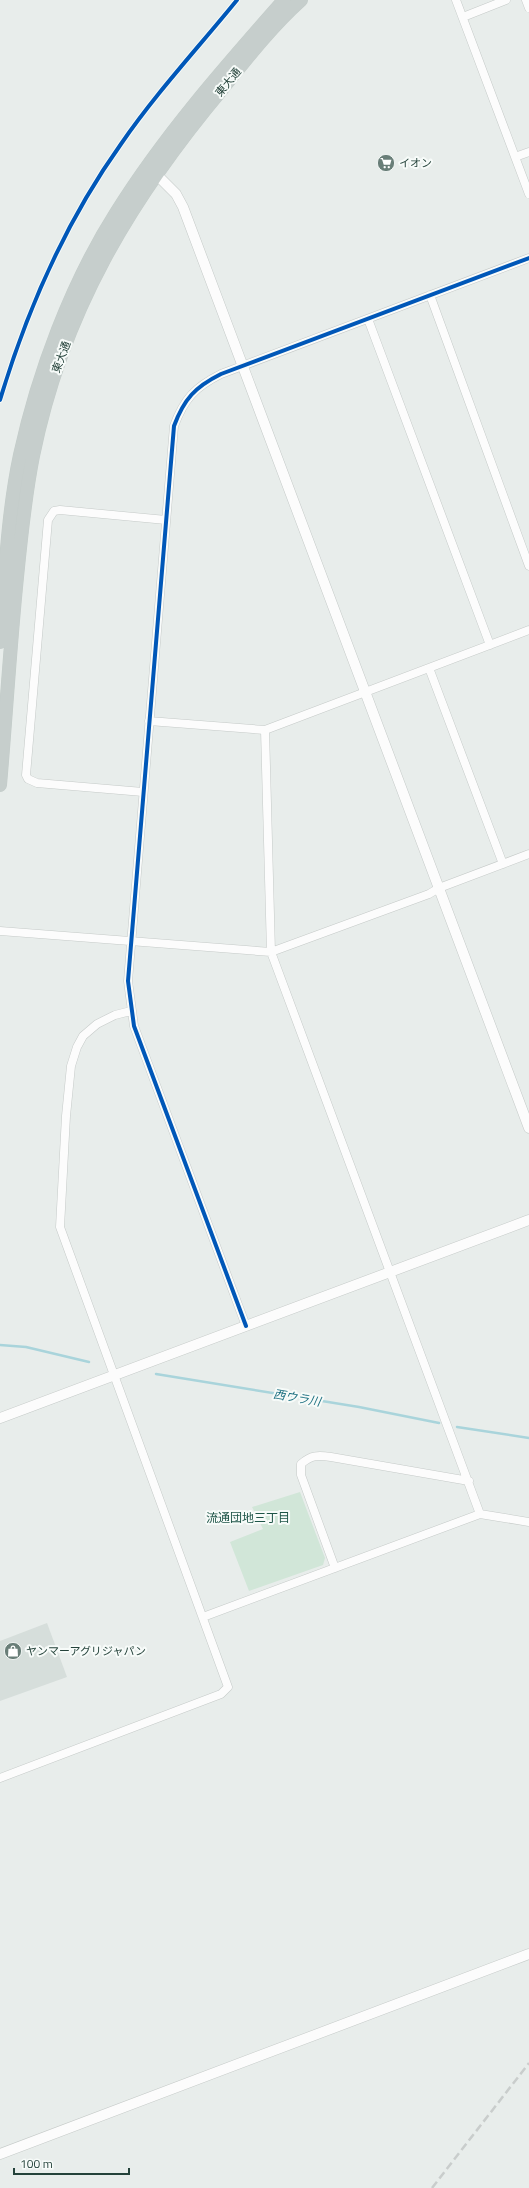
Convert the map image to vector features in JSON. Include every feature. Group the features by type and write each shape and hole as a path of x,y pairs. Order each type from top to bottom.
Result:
{"highway":[{"name":"東大通","path":"0,785 24,504 33,454 45,406 62,353 94,276 152,170 234,57 284,0"},
{"name":"東大通","path":"0,642 13,504 20,455 34,401 51,349 84,271 115,215 242,64 301,0"}],"street":[{"path":"456,0 529,194"},
{"path":"463,17 506,0"},
{"path":"526,0 529,8"},
{"path":"515,157 529,152"},
{"path":"152,170 176,194 183,207 529,1128"},
{"path":"246,1326 134,1026 130,1011 128,981 130,942 174,426 184,402 196,389 207,381 529,258"},
{"path":"430,295 529,566"},
{"path":"368,319 490,645"},
{"path":"143,792 37,783 28,779 26,775 48,520 54,511 60,510 166,520"},
{"path":"149,721 265,730 529,630"},
{"path":"429,668 503,864"},
{"path":"265,730 271,952 480,1514"},
{"path":"0,932 271,952 429,894 439,888 529,854"},
{"path":"0,1778 221,1694 228,1687 62,1237 60,1228 60,1210 71,1066 77,1047 83,1036 97,1024 115,1015 130,1011"},
{"path":"0,1418 529,1220"},
{"path":"335,1568 301,1475 301,1464 307,1459 316,1455 331,1457 469,1481"},
{"path":"203,1617 480,1514 529,1522"},
{"path":"0,2154 529,1954"}],"shaded area":[{"path":"47,1623 67,1677 0,1701 0,1641"}],"green space":[{"path":"300,1492 325,1558 323,1565 249,1591 230,1542 263,1529 252,1507"}],"waterway":[{"name":"西ウラ川","path":"0,1345 26,1347 89,1362"},
{"name":"西ウラ川","path":"156,1374 359,1407 439,1423"},
{"name":"西ウラ川","path":"457,1427 529,1438"}],"railway":[{"path":"432,2188 529,2063"}],"cycle path":[{"path":"0,400 23,333 50,267 101,173 134,125 237,0"},
{"path":"246,1326 134,1026 128,981 174,426 186,401 197,389 221,374 529,258"}],"place":[{"name":"イオン","path":"386,163"},
{"name":"ヤンマーアグリジャパン","path":"13,1651"}],"district":[{"name":"流通団地三丁目","path":"248,1518"}]}
